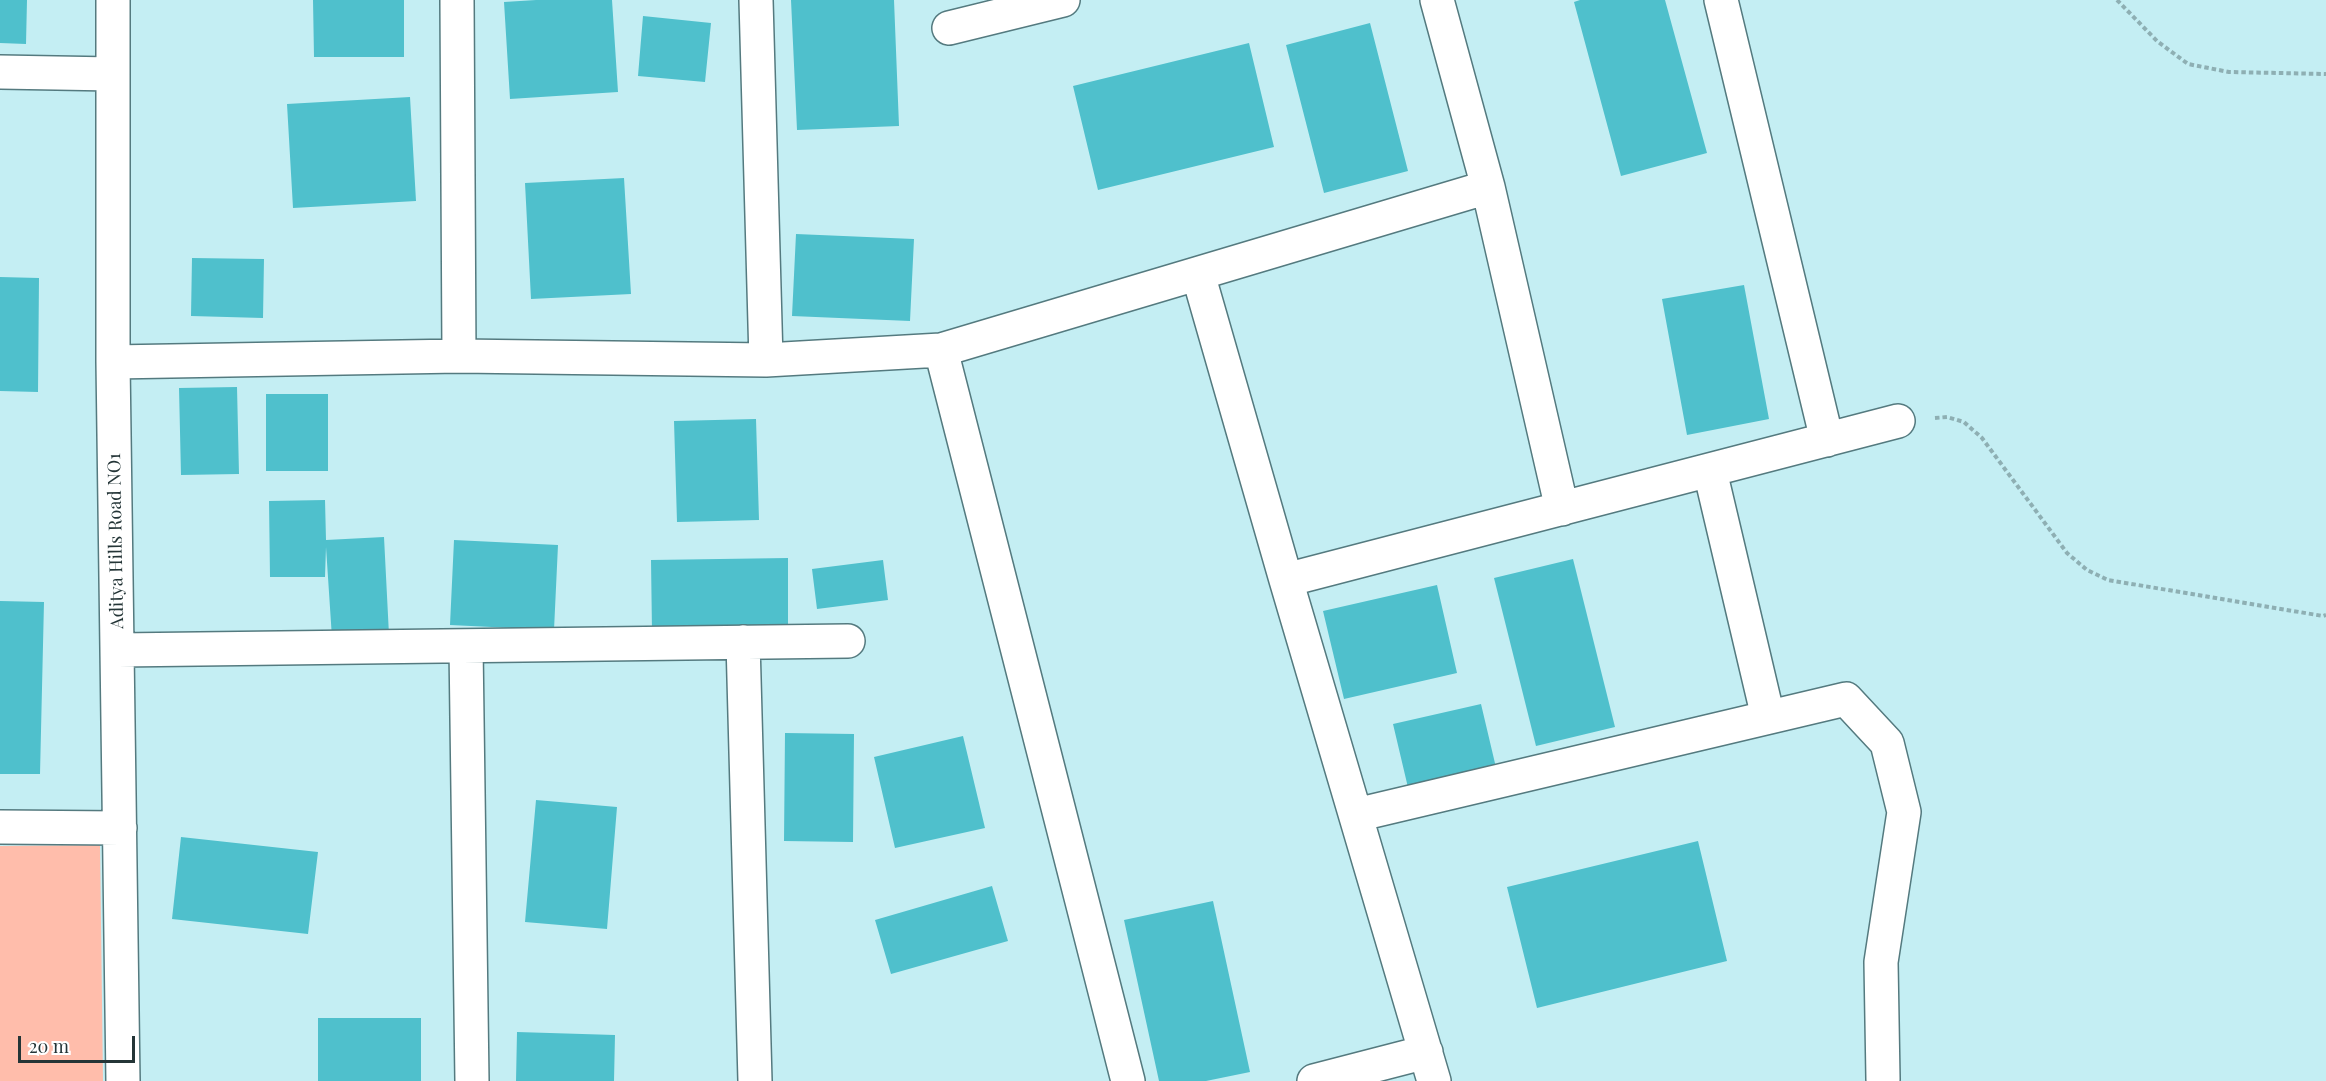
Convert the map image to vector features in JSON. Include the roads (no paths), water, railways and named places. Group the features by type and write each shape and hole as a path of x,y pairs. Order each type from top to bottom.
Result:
{"street":[{"name":"Aditya Hills Road NO1","path":"113,0 113,362 123,1081"},
{"path":"457,0 459,356"},
{"path":"756,0 766,360"},
{"path":"949,28 1063,0"},
{"path":"1437,0 1488,187 1562,508"},
{"path":"1721,0 1827,440"},
{"path":"0,72 112,74"},
{"path":"113,362 459,356 766,360 941,350 1488,187"},
{"path":"1198,273 1430,1066 1314,1081"},
{"path":"941,350 1128,1081"},
{"path":"1286,580 1898,422"},
{"path":"1710,471 1768,717"},
{"path":"118,650 848,641"},
{"path":"743,642 754,1081"},
{"path":"466,646 472,1081"},
{"path":"1356,815 1846,699 1887,743 1904,812 1881,962 1883,1079"},
{"path":"0,827 120,828"}]}
